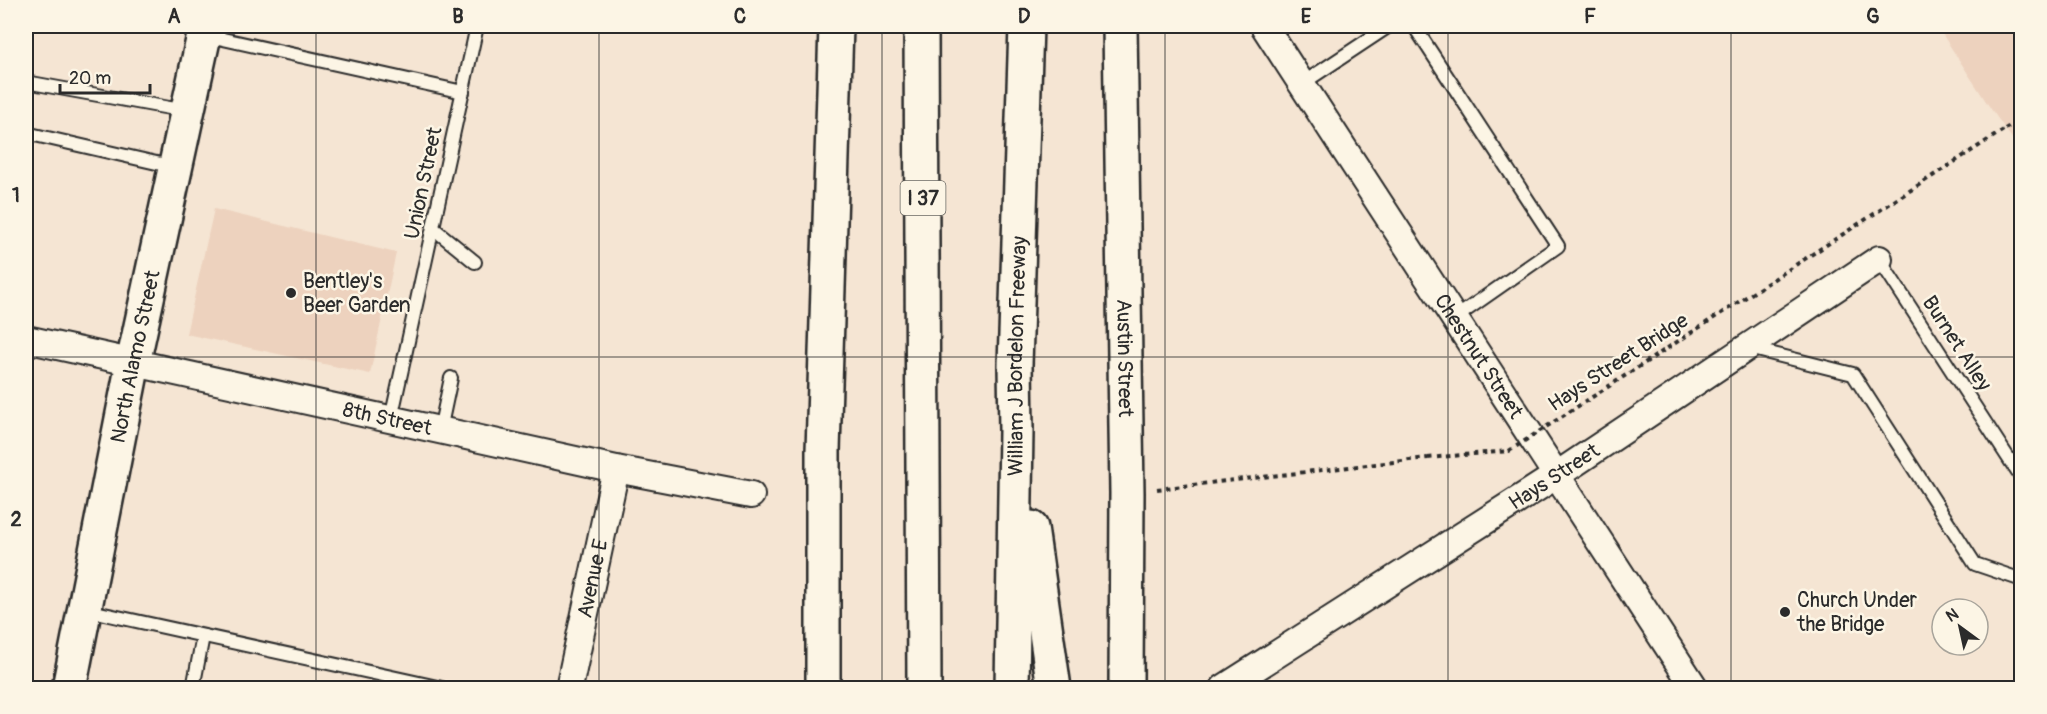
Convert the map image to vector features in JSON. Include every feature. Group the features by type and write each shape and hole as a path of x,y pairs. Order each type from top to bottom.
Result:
{"main road":[{"path":"823,688 824,451 836,26"},
{"name":"I 37","path":"921,26 924,688"},
{"name":"William J Bordelon Freeway","path":"1012,688 1017,431 1015,365 1026,26"},
{"name":"Austin Street","path":"1120,26 1127,493 1126,688"},
{"name":"North Alamo Street","path":"69,688 133,363 205,30"},
{"path":"1017,431 1054,688"}],"street":[{"name":"Chestnut Street","path":"1264,26 1695,688"},
{"name":"Hays Street","path":"1224,688 1557,475 1879,259"},
{"name":"8th Street","path":"26,339 616,469 751,495"},
{"name":"Avenue E","path":"569,688 616,469"}],"lane":[{"name":"Union Street","path":"391,419 477,26"},
{"path":"1303,83 1389,26"},
{"path":"1414,26 1558,246 1455,318"},
{"path":"205,30 463,92"},
{"path":"26,82 187,112"},
{"path":"26,134 175,167"},
{"path":"433,228 475,262"},
{"name":"Burnet Alley","path":"1879,259 2022,479"},
{"path":"1747,347 1853,374 1975,564 2022,580"},
{"path":"440,430 451,378"},
{"path":"85,610 442,688"},
{"path":"193,688 203,636"}],"path":[{"name":"Hays Street Bridge","path":"1150,490 1509,451 2022,118"}],"shaded area":[{"path":"1937,26 2021,26 2021,151 1991,109"},
{"name":"Bentley's Beer Garden","path":"214,209 396,253 370,374 186,334"}],"railway":[{"path":"2011,26 2022,42"}],"place":[{"name":"Bentley's Beer Garden","path":"291,293"},
{"name":"Church Under the Bridge","path":"1785,612"}]}
